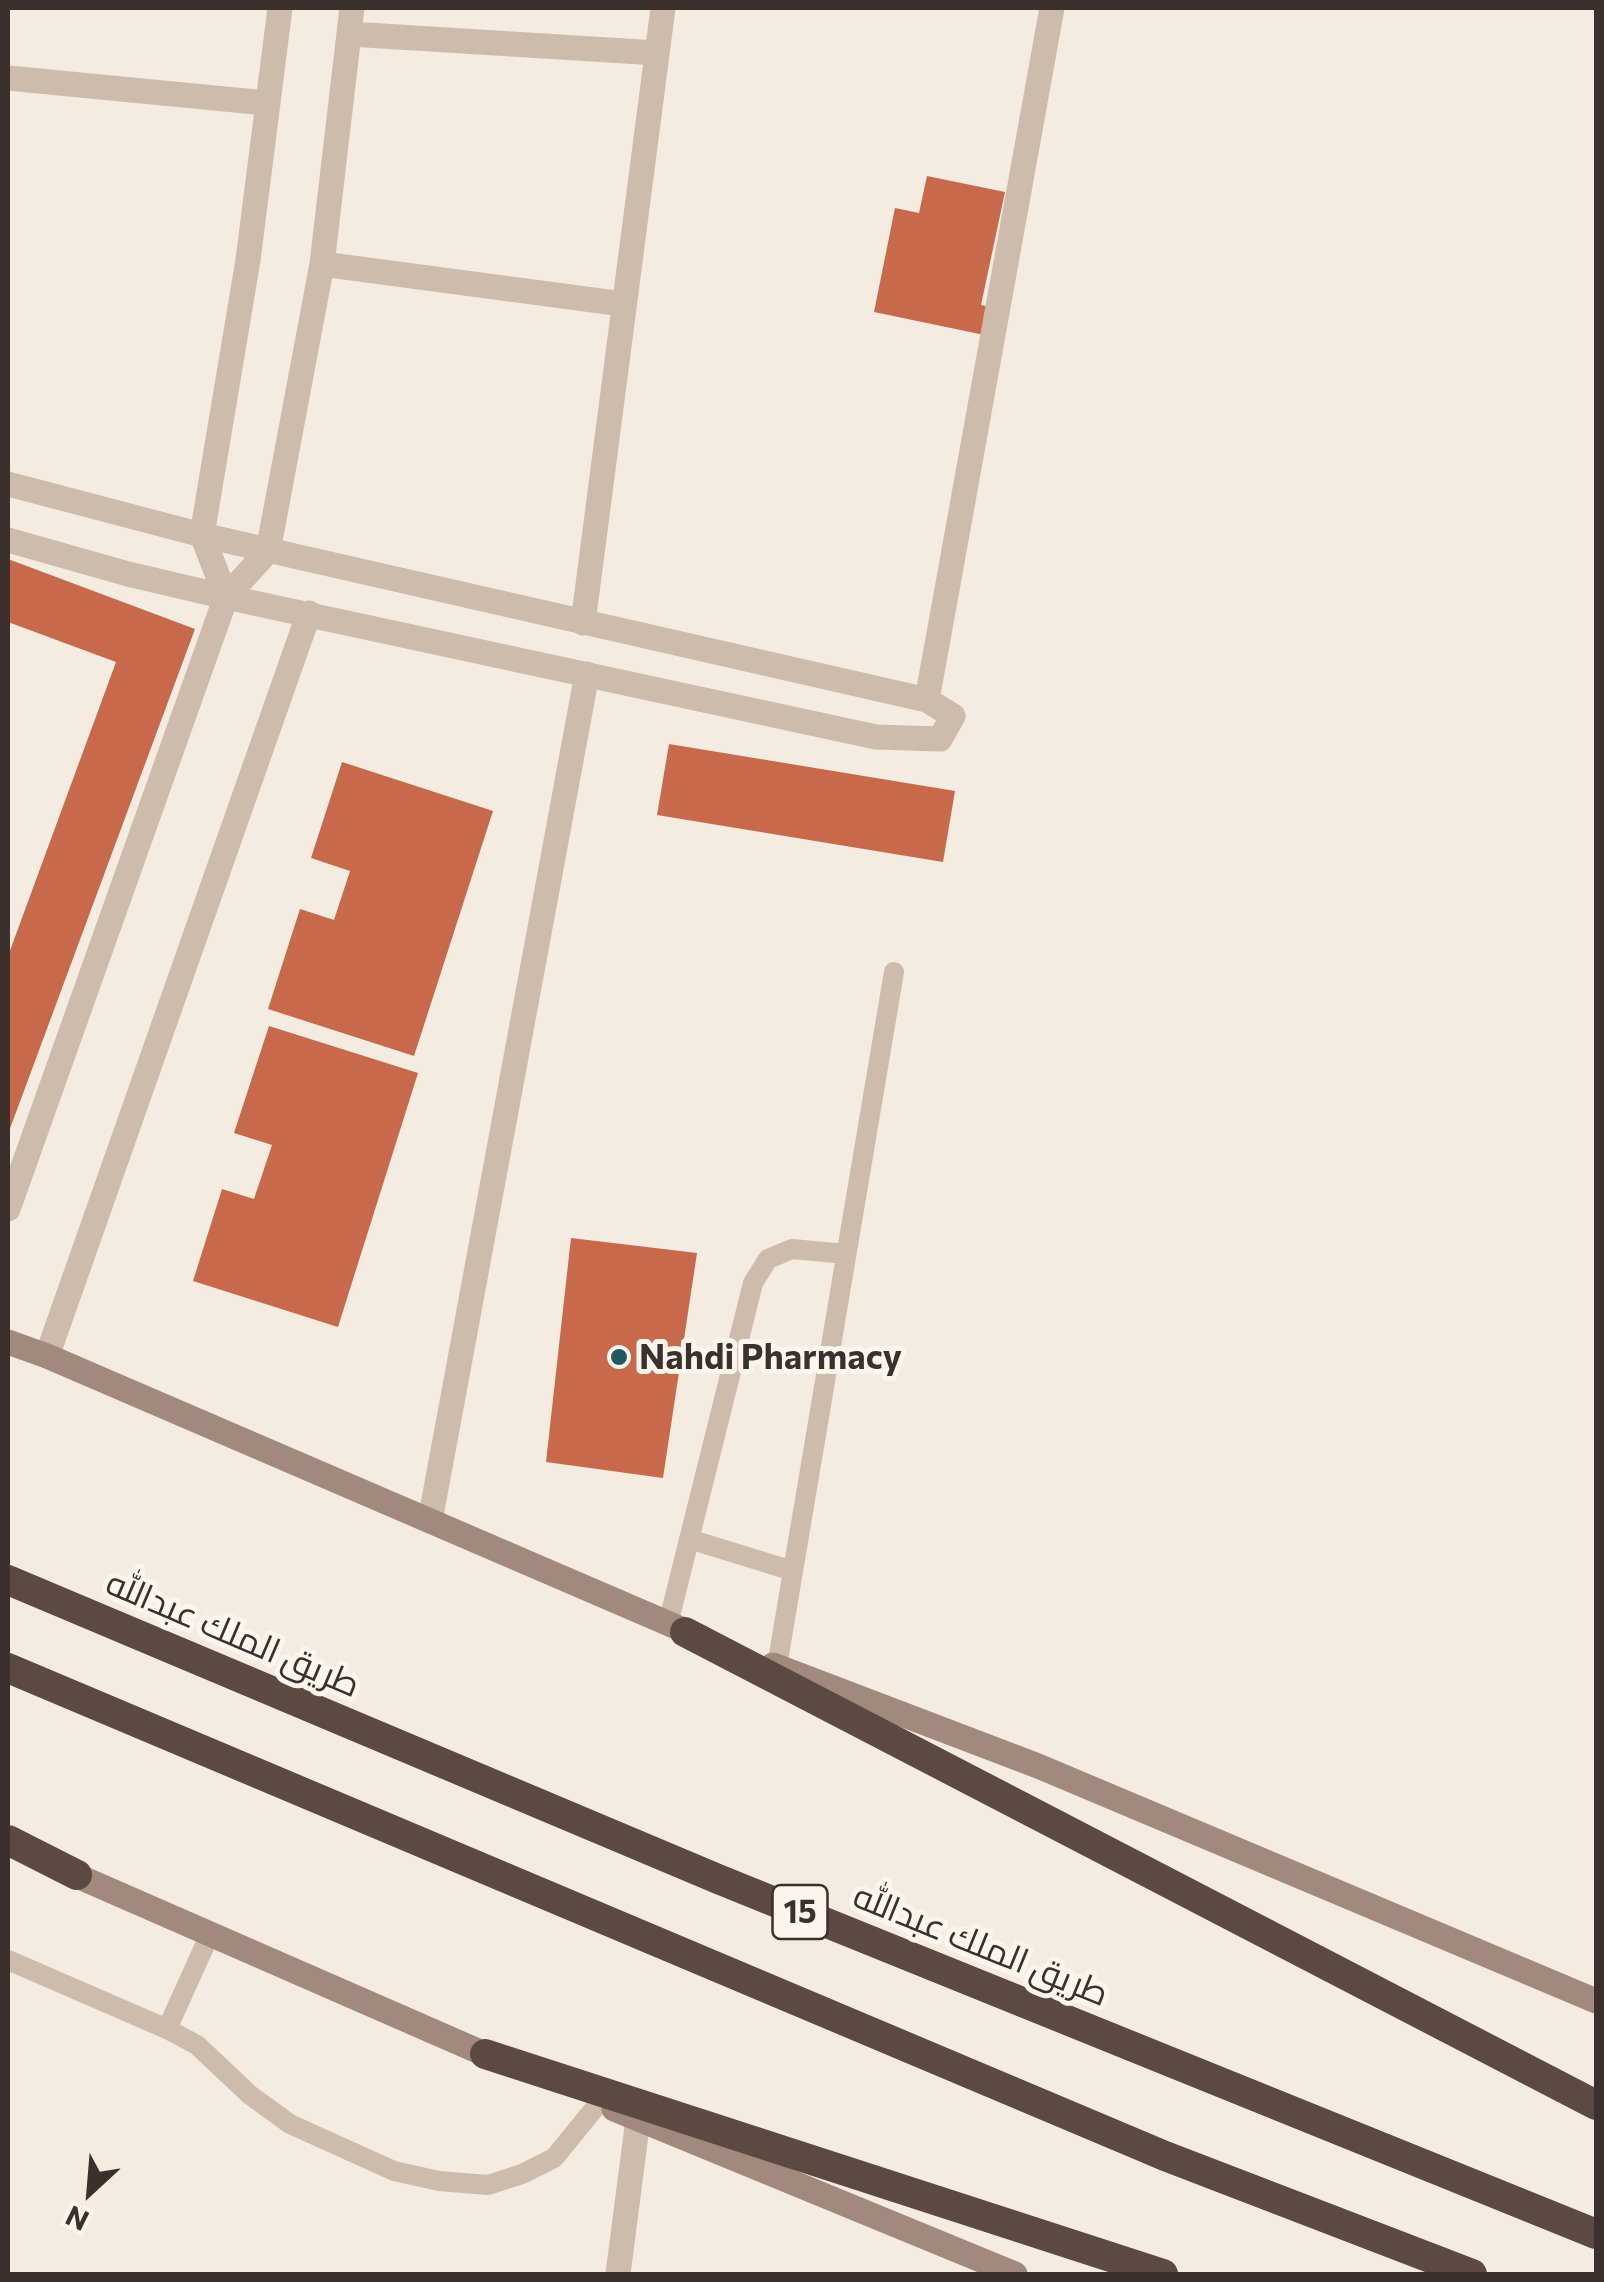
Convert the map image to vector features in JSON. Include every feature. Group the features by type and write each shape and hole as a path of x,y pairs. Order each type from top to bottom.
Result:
{"highway":[{"name":"طريق الملك عبدالله","path":"8,1580 718,1878 1596,2234"},
{"path":"677,1628 1596,2105"},
{"name":"15","path":"8,1668 1165,2156 1472,2274"},
{"path":"8,1840 77,1875"},
{"path":"485,2054 1163,2274"}],"main road":[{"path":"8,1342 677,1628 1038,1766 1596,2004"},
{"path":"8,1848 599,2103 1015,2274"},
{"path":"1431,1933 1596,1991"}],"street":[{"path":"226,597 202,536 248,260 280,8"},
{"path":"8,1209 226,597 268,551 322,264 352,8"},
{"path":"583,623 662,8"},
{"path":"927,700 1052,8"},
{"path":"350,34 656,53"},
{"path":"8,78 266,104"},
{"path":"322,264 623,304"},
{"path":"8,484 202,536 927,700 952,716 940,738 876,736 226,597 8,540"},
{"path":"47,1356 309,613"},
{"path":"430,1521 588,674"},
{"path":"618,2274 638,2119"}],"lane":[{"path":"777,1666 894,972"},
{"path":"677,1628 690,1539 753,1282 768,1260 792,1249 846,1254"},
{"path":"690,1539 793,1571"},
{"path":"167,2029 210,1934"},
{"path":"8,1960 167,2029 196,2045 250,2095 290,2124 394,2172 439,2182 488,2185 522,2174 554,2158 599,2103"}],"building":[{"path":"927,176 1005,192 981,305 1000,309 994,337 874,312 895,208 919,213"},
{"path":"8,559 195,629 8,1134 8,956 116,662 8,622"},
{"path":"669,744 955,791 943,862 657,815"},
{"path":"342,762 493,811 414,1056 268,1009 300,909 334,920 350,871 311,858"},
{"path":"269,1026 418,1073 338,1327 193,1281 222,1189 254,1199 272,1145 234,1133"},
{"name":"Nahdi Pharmacy","path":"571,1238 697,1253 663,1478 546,1462"}],"place":[{"name":"Nahdi Pharmacy","path":"619,1357"}]}
